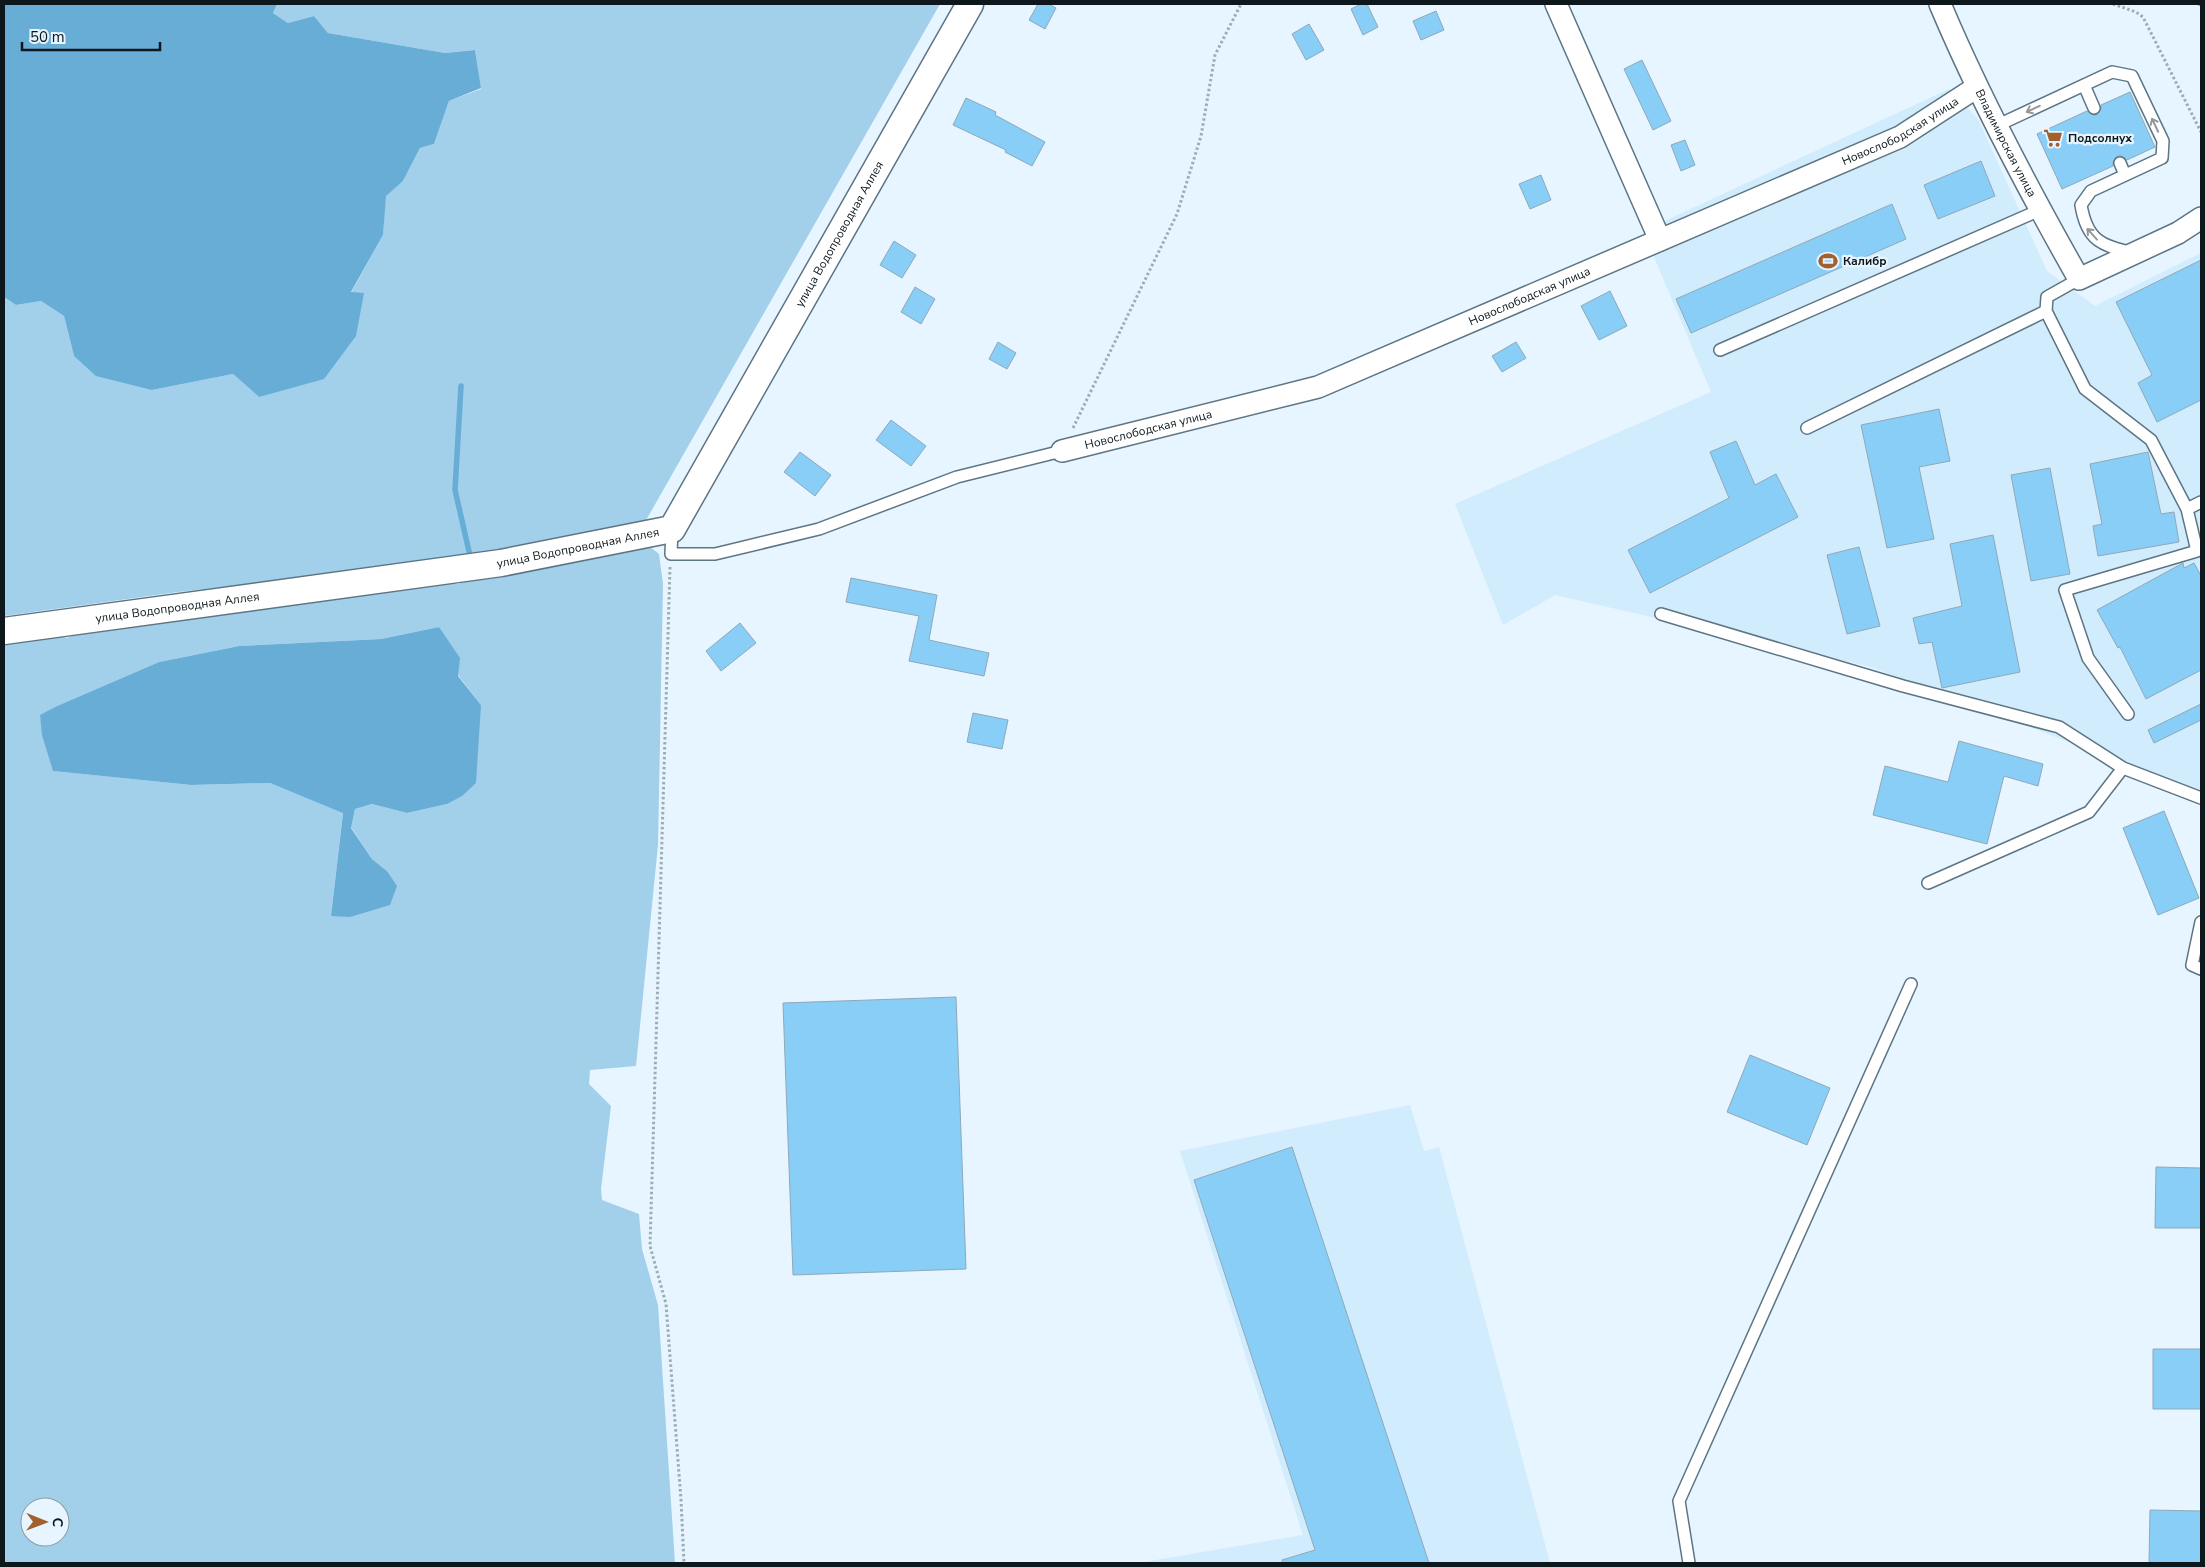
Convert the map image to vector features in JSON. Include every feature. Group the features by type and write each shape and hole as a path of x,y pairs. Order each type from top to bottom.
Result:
{"street":[{"name":"улица Водопроводная Аллея","path":"4,631 671,541 970,4"},
{"path":"1556,4 1660,240"},
{"name":"Владимирская улица","path":"1941,5 1996,126 2079,279"},
{"name":"Новослободская улица","path":"1062,451 1318,387 1900,137 1977,87"},
{"path":"2079,279 2178,232 2201,218"}],"lane":[{"path":"1996,126 2112,72 2132,76 2163,141 2162,158 2091,191 2081,205 2084,223 2092,236 2108,246 2135,253"},
{"path":"2084,85 2094,108"},
{"path":"2120,163 2125,175"},
{"path":"1720,350 2040,210"},
{"path":"2079,279 2047,297 2046,310 2085,389 2150,440 2187,509 2197,551 2065,590 2088,658 2128,714"},
{"path":"1807,428 2046,310"},
{"path":"671,541 715,554 819,530 957,477 1062,451"},
{"path":"2187,509 2201,502"},
{"path":"1661,614 1903,686 2059,727 2123,768 2201,798"},
{"path":"1928,883 2089,812 2123,768"},
{"path":"2201,922 2192,965 2201,969"},
{"path":"1688,1563 1679,1501 1911,984"}],"path":[{"path":"1062,451 1177,214 1201,136 1214,55 1241,4"},
{"path":"2112,4 2136,12 2142,18 2201,132"},
{"path":"671,541 650,1246 666,1304 684,1563"}],"shaded area":[{"path":"4,4 277,4 273,13 288,23 314,16 328,33 445,53 475,50 481,88 449,101 434,144 420,148 403,181 386,196 383,235 351,292 364,293 356,336 324,379 259,397 233,374 152,390 96,376 74,356 64,316 41,301 16,305 4,297"},
{"path":"277,4 940,4 645,522 442,562 178,592 4,616 4,297 16,305 41,301 64,316 74,356 152,390 233,374 259,397 364,293 351,293 383,235 385,196 403,181 420,148 434,144 449,101 481,89 475,50 445,53 328,33 314,16 288,23 273,13"},
{"path":"1949,89 1978,119 2047,271 2095,306 2201,253 2201,792 1871,667 1555,595 1503,625 1455,504 1711,392 1643,231"},
{"path":"644,542 659,554 663,584 658,845 636,1066 590,1070 589,1084 611,1106 601,1189 602,1200 639,1214 642,1249 658,1305 675,1563 4,1563 4,643 60,636 67,638 86,630 437,584 460,584 458,580","holes":["439,627 458,675 481,705 447,804 407,813 372,804 355,809 351,827 372,859 387,871 331,916 343,812 270,783 191,785 54,771 40,716 57,706 159,662 239,646 381,639"]},
{"path":"439,627 460,658 458,676 481,705 476,783 462,796 447,804 407,813 372,804 355,809 351,828 372,859 387,871 397,886 390,905 350,917 331,916 343,813 270,783 191,785 53,771 42,735 40,715 159,662 239,646 381,639"},
{"path":"1410,1105 1424,1151 1439,1147 1550,1563 1138,1563 1303,1535 1180,1151"}],"building":[{"path":"1038,4 1049,4 1056,8 1045,29 1029,20"},
{"path":"1361,4 1367,4 1378,27 1363,35 1351,9"},
{"path":"1436,11 1444,30 1421,40 1413,21"},
{"path":"1309,24 1324,50 1306,60 1292,34"},
{"path":"1642,60 1671,121 1653,130 1624,69"},
{"path":"2130,92 2155,147 2127,160 2117,156 2113,166 2062,189 2037,134 2087,111 2097,115 2101,105"},
{"path":"966,98 996,112 995,115 1045,142 1032,166 1005,152 1006,150 953,125"},
{"path":"1685,140 1695,165 1681,171 1671,145"},
{"path":"1981,161 1995,196 1938,219 1924,185"},
{"path":"1541,175 1551,200 1530,209 1519,184"},
{"path":"1892,204 1906,239 1691,333 1676,299"},
{"path":"894,241 916,255 902,278 880,265"},
{"path":"2201,260 2201,400 2157,422 2138,383 2152,375 2116,302"},
{"path":"915,287 935,299 921,324 901,312"},
{"path":"1610,291 1627,326 1599,340 1581,306"},
{"path":"998,342 1016,353 1007,369 989,359"},
{"path":"1516,342 1526,358 1502,372 1492,356"},
{"path":"1939,409 1950,461 1919,467 1934,539 1887,548 1861,425"},
{"path":"891,420 926,446 911,466 876,440"},
{"path":"1736,441 1755,485 1776,474 1798,517 1650,593 1628,550 1729,498 1710,452"},
{"path":"800,452 831,475 815,496 784,472"},
{"path":"2148,452 2161,514 2174,512 2179,542 2098,556 2093,526 2102,524 2090,464"},
{"path":"2050,468 2070,574 2031,581 2011,475"},
{"path":"1993,535 2020,672 1942,688 1932,642 1919,644 1913,618 1962,606 1950,544"},
{"path":"1859,547 1880,626 1847,634 1827,555"},
{"path":"2183,563 2184,568 2194,563 2201,576 2201,670 2146,699 2120,647 2118,648 2097,610"},
{"path":"851,578 937,595 929,640 989,653 984,676 909,661 919,616 846,602"},
{"path":"740,623 756,643 721,671 706,651"},
{"path":"2201,704 2201,720 2154,743 2148,730"},
{"path":"973,713 1008,720 1002,749 967,742"},
{"path":"1959,741 2043,764 2038,786 2004,776 1987,844 1873,815 1885,766 1948,782"},
{"path":"2164,811 2199,898 2158,915 2123,828"},
{"path":"956,997 966,1269 793,1275 783,1003"},
{"path":"1750,1055 1830,1088 1807,1145 1727,1112"},
{"path":"1292,1147 1429,1563 1283,1563 1282,1560 1315,1550 1194,1180"},
{"path":"2156,1167 2201,1168 2201,1228 2155,1228"},
{"path":"2153,1349 2201,1349 2201,1409 2153,1409"},
{"path":"2150,1510 2201,1511 2201,1563 2149,1563"}],"waterway":[{"path":"461,386 455,490 471,560"}],"place":[{"name":"Подсолнух","path":"2053,138"},
{"name":"Калибр","path":"1828,261"}]}
